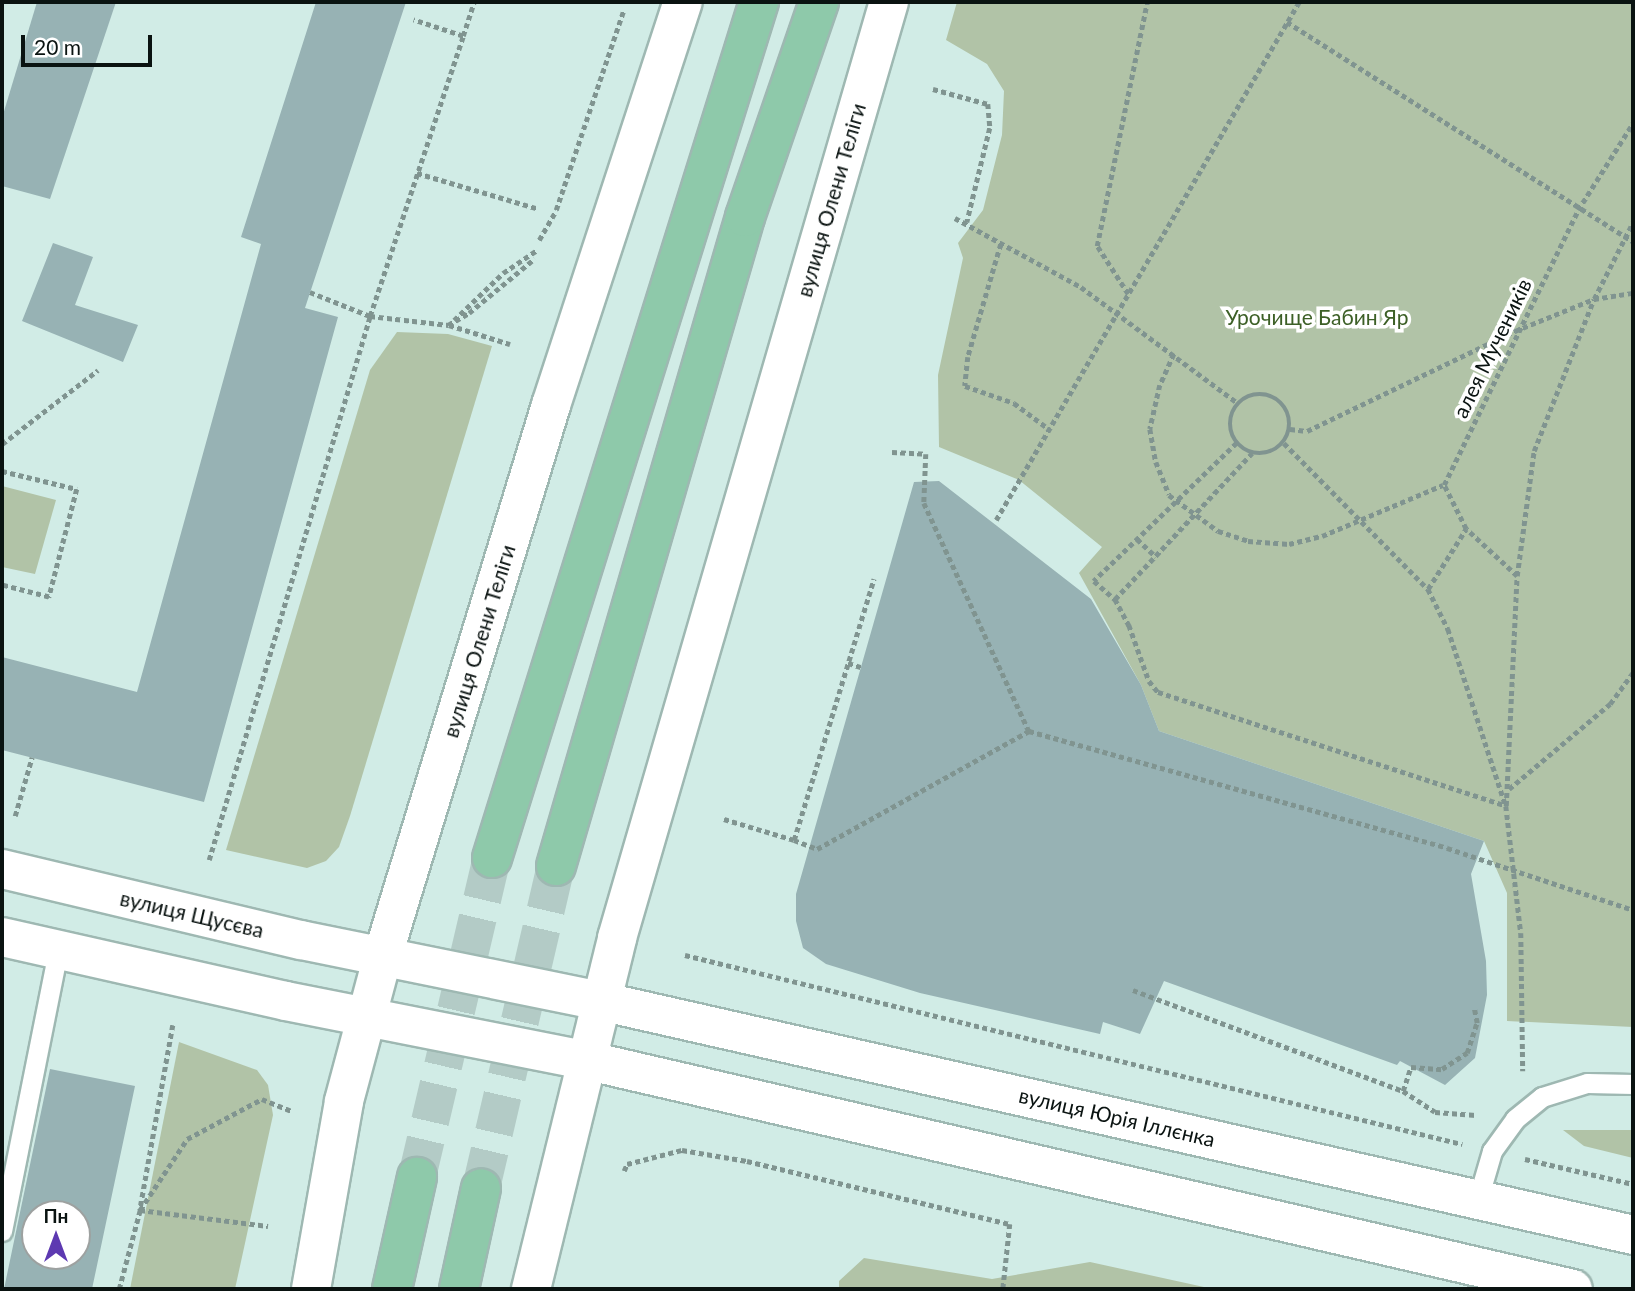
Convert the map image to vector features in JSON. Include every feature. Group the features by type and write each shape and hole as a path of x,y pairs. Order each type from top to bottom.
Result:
{"main road":[{"name":"вулиця Олени Теліги","path":"311,1289 344,1101 383,955 551,405 683,2"},
{"path":"492,858 759,2"},
{"path":"556,866 745,217 819,2"},
{"name":"вулиця Олени Теліги","path":"531,1289 600,1001 889,2"},
{"name":"вулиця Щусєва","path":"2,869 600,1001"},
{"path":"2,937 585,1060 1573,1289"},
{"name":"вулиця Юрія Іллєнка","path":"600,1001 1633,1235"},
{"path":"392,1289 417,1177"},
{"path":"459,1289 481,1188"}],"lane":[{"path":"2,1231 58,950"},
{"path":"1478,1199 1492,1151 1515,1119 1542,1097 1587,1083 1633,1084"}],"path":[{"path":"209,860 370,316 474,2"},
{"path":"1129,294 1097,246 1147,2"},
{"path":"996,520 1299,2"},
{"path":"539,240 556,210 624,9"},
{"path":"414,20 463,36"},
{"path":"1287,22 1578,210 1633,242"},
{"path":"933,89 988,104 990,128 967,222"},
{"name":"алея Мучеників","path":"1444,485 1515,331 1578,210 1633,122"},
{"path":"417,173 539,209"},
{"path":"955,218 967,222 1118,313 1238,403"},
{"path":"1506,806 1517,576 1534,451 1594,299 1633,222"},
{"path":"1001,244 976,324 965,386 1014,402 1049,429"},
{"path":"448,325 503,273 536,251"},
{"path":"448,325 469,313 534,259"},
{"path":"310,292 370,316 448,325 510,344"},
{"path":"1290,429 1307,431 1515,331 1594,299 1633,293"},
{"path":"1174,354 1160,385 1150,429 1156,462 1169,495 1218,531 1248,541 1289,544 1322,536 1356,519 1444,485 1466,529 1517,576"},
{"path":"2,444 98,370"},
{"path":"1255,394 1273,397 1287,410 1290,429 1284,443 1270,452 1252,453 1237,443 1230,427 1238,403 1255,394"},
{"path":"1237,443 1094,582 1115,599 1129,625 1149,681 1158,692 1506,806"},
{"path":"1284,443 1428,590 1448,629 1506,806 1521,933 1523,1083"},
{"path":"892,452 926,454 924,503 1029,731"},
{"path":"1115,599 1252,453"},
{"path":"2,471 77,489 49,597 2,585"},
{"path":"1428,590 1466,529"},
{"path":"1137,539 1156,557"},
{"path":"794,840 874,579"},
{"path":"848,663 863,668"},
{"path":"1508,790 1610,704 1633,672"},
{"path":"724,819 817,849 1029,731 1447,848 1633,910"},
{"path":"15,816 32,757"},
{"path":"685,955 1633,1184"},
{"path":"1133,990 1403,1091 1435,1112 1471,1117 1481,1113"},
{"path":"1403,1091 1411,1067 1442,1069 1467,1053 1477,1023 1474,1008"},
{"path":"119,1289 140,1210 173,1025"},
{"path":"140,1210 187,1139 262,1098 291,1111"},
{"path":"624,1171 626,1164 682,1150 747,1161 1010,1224 1003,1289"},
{"path":"140,1210 268,1226"}],"green space":[{"name":"Урочище Бабин Яр","path":"957,2 1633,2 1633,1027 1507,1021 1507,893 1484,841 1159,731 1141,685 1079,573 1102,547 1019,480 939,447 938,375 963,258 958,243 983,210 1002,135 1004,91 987,64 946,40"},
{"path":"397,332 448,334 492,346 350,816 339,847 326,861 307,868 226,850 370,370"},
{"path":"2,486 56,500 35,574 2,567"},
{"path":"179,1042 257,1070 268,1085 273,1115 235,1289 130,1289"},
{"path":"1563,1130 1633,1130 1633,1158 1584,1146"},
{"path":"864,1258 992,1279 1090,1262 1213,1289 839,1289 839,1281"}],"building":[{"path":"37,2 116,2 50,199 2,186 2,118"},
{"path":"316,2 406,2 305,308 338,317 204,802 2,750 2,657 137,692 261,244 241,237"},
{"path":"53,243 93,257 75,305 138,325 123,362 22,321"},
{"path":"939,481 1091,599 1141,685 1159,731 1484,841 1471,874 1486,961 1487,995 1475,1058 1445,1085 1400,1061 1397,1065 1164,981 1140,1034 1103,1022 1100,1034 920,993 826,964 803,948 796,921 796,894 914,482"},
{"path":"50,1069 135,1086 92,1289 4,1289 21,1208 21,1270 91,1270 91,1200 23,1200"}],"tunnel":[{"path":"417,1177 492,858"},
{"path":"481,1188 556,866"}]}
